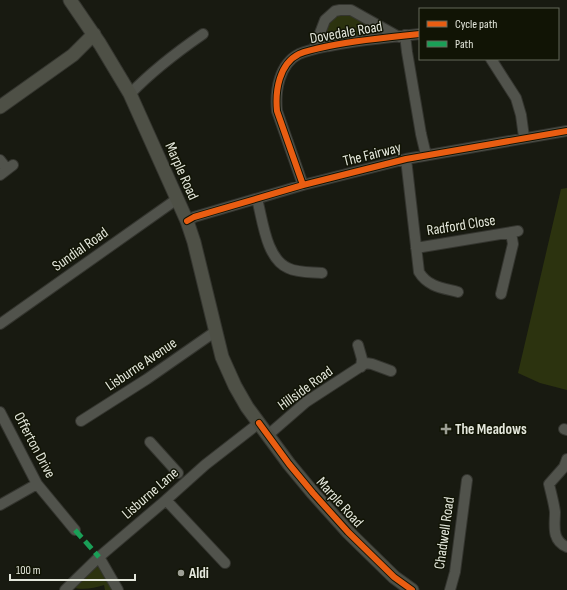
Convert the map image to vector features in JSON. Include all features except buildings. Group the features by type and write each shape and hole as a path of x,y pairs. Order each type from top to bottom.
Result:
{"main road":[{"name":"Marple Road","path":"70,0 97,39 130,94 187,221 194,242 222,357 235,386 247,407 289,464 348,532 394,577 412,590"},
{"path":"0,107 97,39"}],"street":[{"name":"Dovedale Road","path":"314,49 325,20 335,11 340,10 351,10 402,36"},
{"path":"130,94 158,68 203,34"},
{"name":"Dovedale Road","path":"303,185 276,101 280,80 290,62 298,54 314,49 350,42 419,34"},
{"path":"402,36 407,52 426,155"},
{"path":"492,60 516,98 521,115 524,137"},
{"name":"The Fairway","path":"187,221 194,217 303,185 406,159 524,137 567,131"},
{"name":"Radford Close","path":"406,159 418,265 422,277 432,285 445,292 458,292"},
{"path":"0,160 7,170"},
{"name":"Sundial Road","path":"0,324 177,199"},
{"path":"256,199 270,248 277,260 282,265 297,271 322,273"},
{"name":"Radford Close","path":"416,248 515,232 504,288"},
{"name":"Lisburne Avenue","path":"81,421 147,379 216,331"},
{"path":"358,345 362,359 361,367"},
{"path":"361,367 366,364 372,364 391,371"},
{"name":"Hillside Road","path":"268,435 306,402 361,367"},
{"name":"Offerton Drive","path":"0,412 37,484 75,530"},
{"name":"Lisburne Lane","path":"65,590 99,557 205,465 259,422"},
{"path":"150,442 178,473"},
{"path":"567,459 564,467 549,484 555,511 553,529 557,539 563,546 567,547"},
{"name":"Chadwell Road","path":"450,590 455,572 467,480"},
{"path":"0,505 37,484"},
{"path":"166,500 225,563"},
{"path":"99,557 118,590"}],"green space":[{"path":"347,13 382,30 380,36 328,43 321,38 329,20 341,14"},
{"path":"567,188 567,390 540,383 518,373 561,189"},
{"path":"99,557 118,590 105,590 104,585 87,589 70,587"}],"marked path":[{"path":"75,530 99,557"}],"cycle path":[{"path":"303,185 277,111 278,87 287,64 292,58 299,54 317,48 363,40 419,34"},
{"path":"187,221 194,217 303,185 406,159 567,131"},
{"path":"259,423 289,464 348,532 394,577 412,590"}],"place":[{"name":"The Meadows","path":"446,429"},
{"name":"Aldi","path":"181,573"}]}
